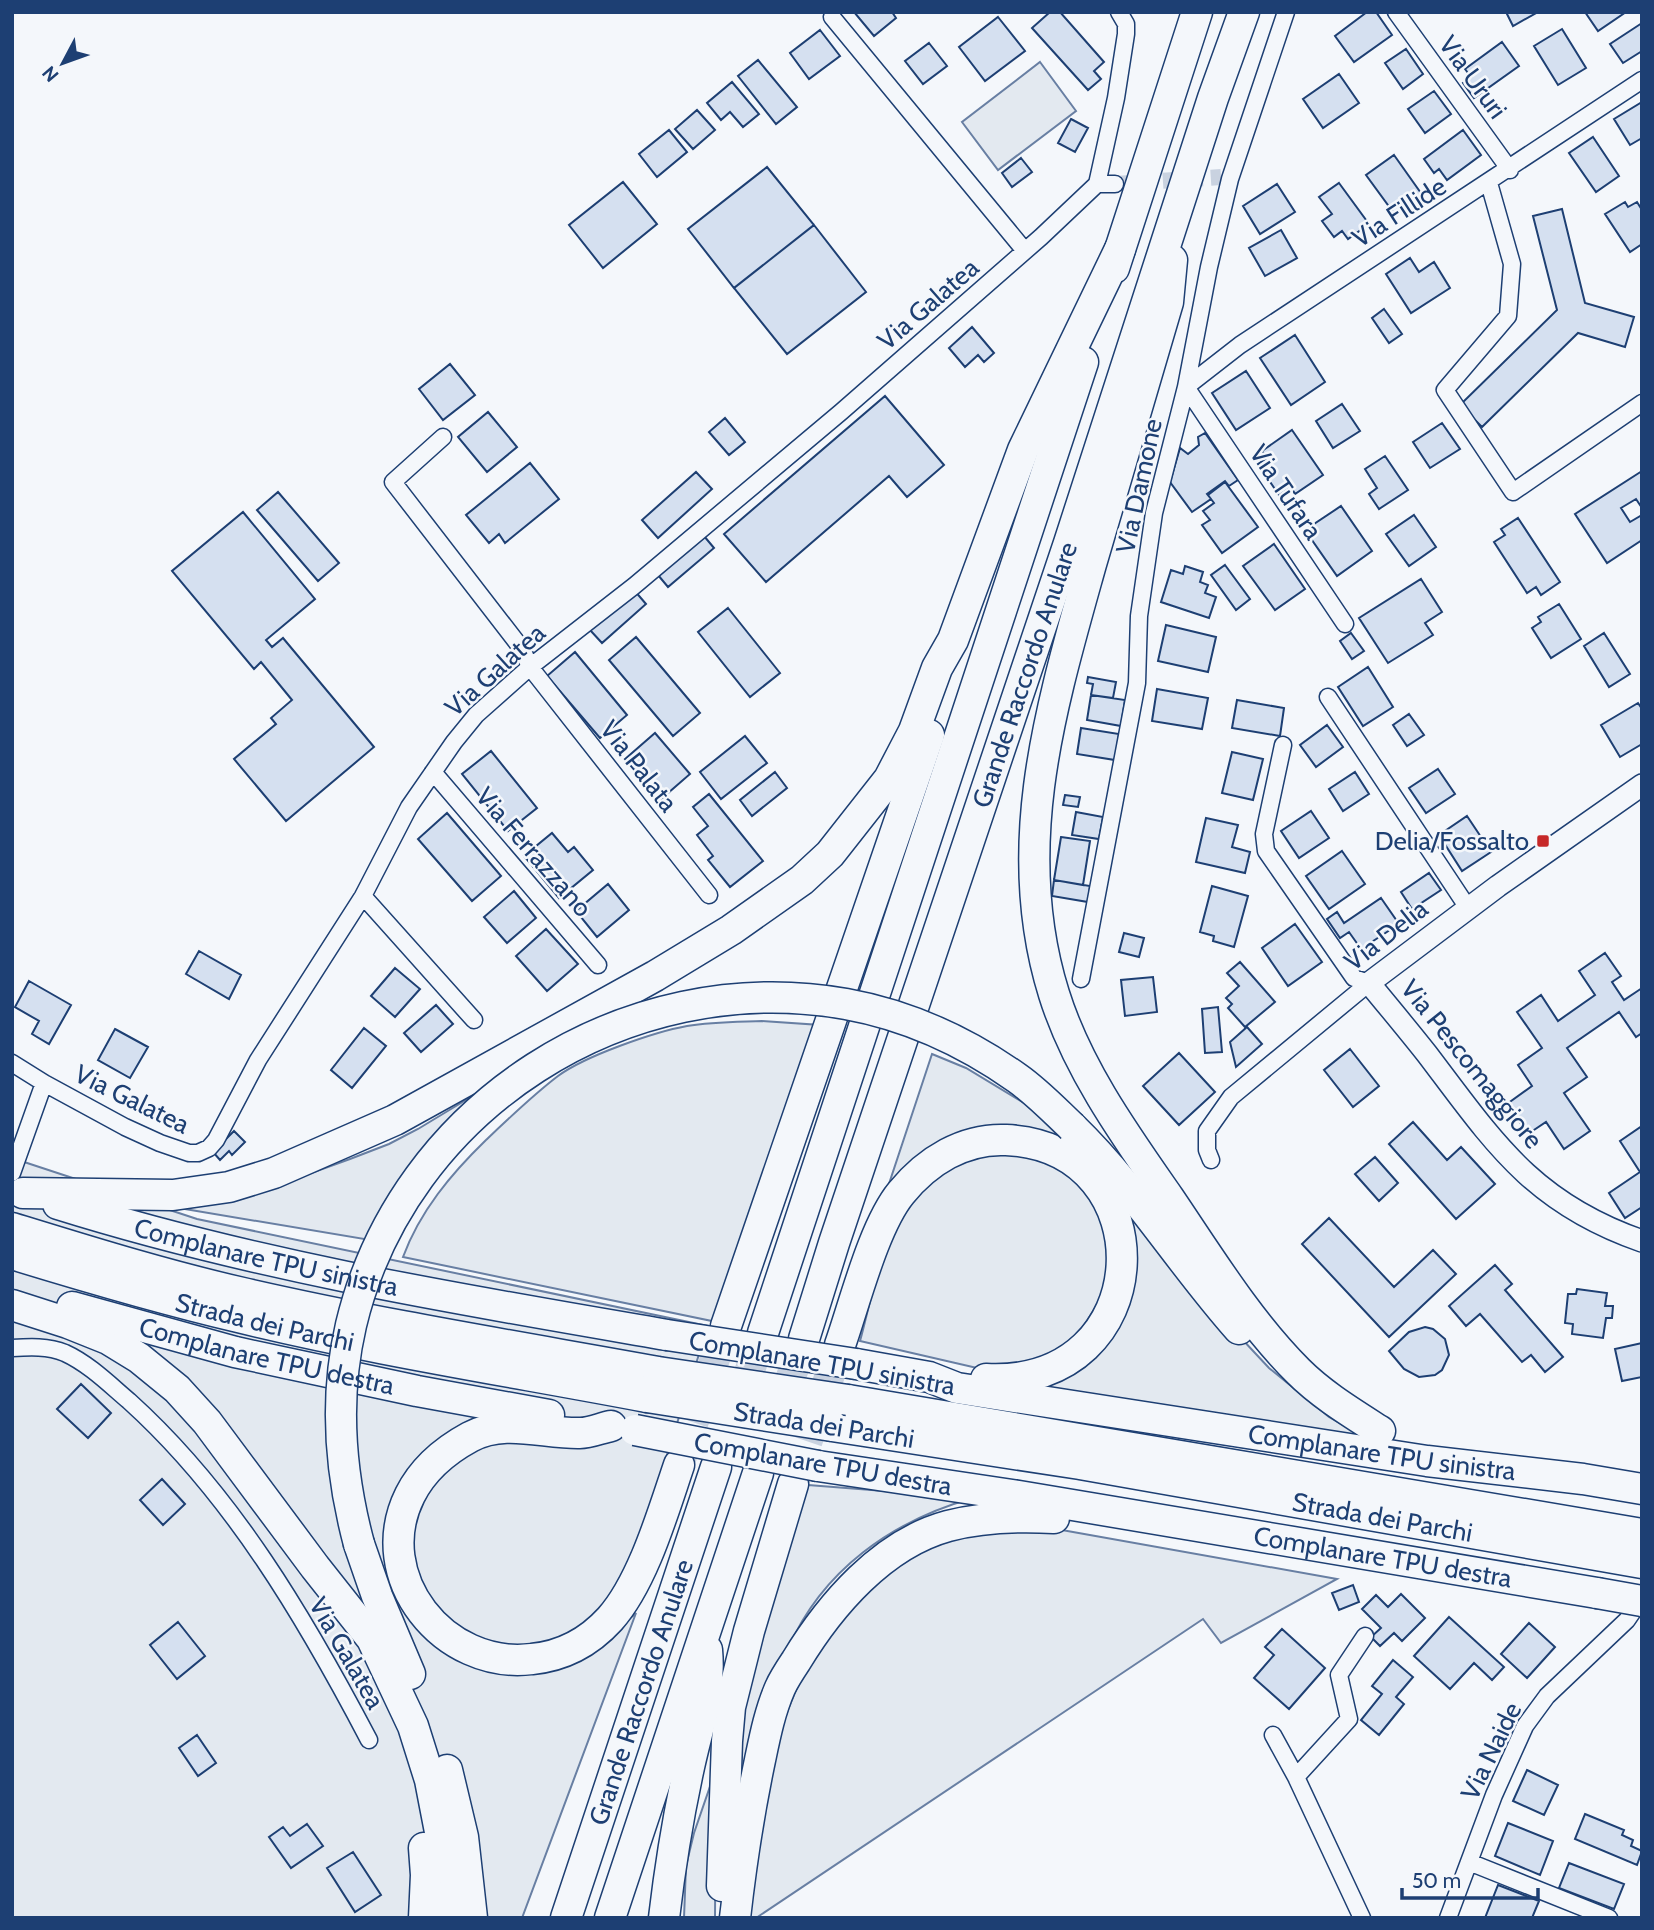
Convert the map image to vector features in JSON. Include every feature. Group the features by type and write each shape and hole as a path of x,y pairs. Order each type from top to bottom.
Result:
{"highway":[{"name":"Grande Raccordo Anulare","path":"763,1333 1197,12"},
{"name":"Grande Raccordo Anulare","path":"804,1339 1069,543 1170,228 1244,12"},
{"path":"1170,228 1172,271 1168,302 1086,581 1043,751 1034,811 1032,865 1040,942 1054,997 1079,1054 1127,1135 1219,1272 1272,1342 1299,1371 1320,1390 1380,1431"},
{"path":"16,1185 173,1195 229,1187 274,1173 395,1120 655,976 731,930 802,880 830,854 889,779 914,731 937,668 953,640 1023,450 1120,249"},
{"path":"726,1326 950,673 953,640"},
{"path":"472,1918 463,1837 447,1772 434,1730 377,1596 359,1544 345,1482 341,1403 349,1335 367,1274 386,1231 404,1199 451,1137 498,1094 554,1056 615,1027 691,1005 761,998 833,1002 902,1019 966,1047 1024,1083 1072,1127 1127,1188 1227,1315 1273,1365 1334,1412 1380,1431 1428,1445 1583,1479"},
{"path":"848,1355 887,1214 901,1193 940,1157 965,1145 992,1139 1026,1141 1050,1148 1072,1160 1093,1180 1109,1202 1118,1225 1122,1273 1116,1300 1105,1322 1091,1342 1073,1359 1051,1371 1026,1378 929,1377"},
{"name":"Complanare TPU sinistra","path":"16,1185 131,1227 405,1290 667,1335 848,1355 929,1377 957,1388 1399,1457 1636,1488"},
{"name":"Strada dei Parchi","path":"12,1228 129,1264 245,1294 391,1324 832,1426 1080,1464 1621,1540"},
{"name":"Strada dei Parchi","path":"12,1254 100,1281 240,1318 377,1346 652,1385 848,1400 1621,1540 1642,1563"},
{"name":"Complanare TPU destra","path":"12,1290 235,1352 417,1391 818,1466 1019,1496 1642,1600"},
{"path":"12,1305 89,1330 123,1348 177,1389 207,1422 372,1639 413,1726 430,1780 441,1837 449,1918"},
{"path":"623,1428 582,1434 530,1428 497,1429 474,1435 435,1461 410,1495 399,1535 400,1560 405,1581 417,1606 434,1625 454,1642 475,1652 519,1661 549,1657 572,1648 596,1633 627,1597 649,1548 679,1465"},
{"name":"Grande Raccordo Anulare","path":"566,1918 716,1467"},
{"name":"Grande Raccordo Anulare","path":"610,1918 758,1473"},
{"path":"720,1918 730,1707 793,1484"},
{"path":"734,1918 756,1779 768,1723 780,1686 832,1607 857,1581 915,1540 946,1527 979,1519 1014,1516 1055,1518 1146,1530 1193,1526"},
{"path":"315,1567 361,1643 400,1730 415,1784 423,1835 426,1875 424,1918"},
{"path":"664,1918 689,1765 707,1694 705,1633"}],"street":[{"path":"1115,184 1097,184 1116,98 1126,34 1126,24 1119,12"},
{"name":"Via Damone","path":"1081,979 1137,683 1139,616 1154,513 1186,387 1225,178 1286,12"},
{"name":"Via Ururi","path":"1396,12 1510,170"},
{"path":"832,17 1025,251"},
{"name":"Via Fillide","path":"1186,387 1241,345 1510,170 1642,80"},
{"path":"1489,183 1512,264 1508,316 1445,390 1513,492 1642,403"},
{"name":"Via Galatea","path":"16,1185 18,1154 44,1083 160,1143 189,1153 198,1153 209,1148 216,1140 258,1060 363,896 409,807 476,715 530,667 634,586 752,486 1025,251 1097,184"},
{"name":"Via Tufara","path":"1186,387 1345,624"},
{"name":"Via Palata","path":"443,438 393,482 522,649 530,667 709,895"},
{"path":"1328,697 1468,908"},
{"path":"1283,745 1264,834 1266,852 1354,978 1369,983"},
{"name":"Via Ferrazzano","path":"433,772 598,965"},
{"name":"Via Delia","path":"1211,1160 1206,1140 1207,1130 1231,1097 1369,983 1468,908 1642,785"},
{"path":"363,896 474,1020"},
{"name":"Via Pescomaggiore","path":"1369,983 1509,1159 1550,1195 1586,1218 1642,1241"},
{"path":"12,1063 44,1083"},
{"name":"Via Galatea","path":"12,1348 49,1348 79,1361 118,1392 173,1444 247,1537 275,1578 328,1663 369,1740"},
{"name":"Via Naide","path":"1448,1918 1494,1795 1524,1726 1548,1696 1612,1636 1642,1600"},
{"path":"1296,1777 1349,1719 1339,1675 1365,1636"},
{"path":"1273,1735 1296,1777 1362,1918"},
{"path":"1469,1862 1609,1918"}],"shaded area":[{"path":"1040,62 1076,111 998,170 962,122"},
{"path":"762,1021 820,1025 712,1321 403,1257 418,1224 449,1180 473,1153 530,1099 570,1068 602,1053 673,1029"},
{"path":"932,1054 966,1068 1044,1115 1269,1368 1329,1417 1362,1436 1042,1387 1089,1357 1121,1204 991,1127 879,1214"},
{"path":"494,1083 370,1240 173,1207 234,1201 389,1144"},
{"path":"997,1147 1066,1169 1098,1208 1109,1245 1107,1289 1076,1338 1040,1360 977,1368 860,1341 883,1254 900,1213 912,1195 933,1174"},
{"path":"12,1158 197,1219 708,1326 609,1637 636,1613 522,1918 12,1918"},
{"path":"808,1485 973,1498 915,1520 888,1535 840,1573 820,1595 802,1621 785,1656 733,1839 747,1675"},
{"path":"1045,1527 1337,1579 1221,1643 1203,1619 756,1918 744,1918 749,1880 783,1722 798,1685 851,1598 943,1536"},
{"path":"716,1769 715,1918 684,1918 686,1866 694,1833"}],"building":[{"path":"854,12 892,12 896,18 874,36"},
{"path":"1050,12 1060,12 1104,62 1094,71 1101,79 1088,90 1032,28"},
{"path":"1367,12 1376,12 1392,35 1354,62 1335,36"},
{"path":"1506,12 1538,12 1513,26"},
{"path":"1585,12 1626,12 1598,31"},
{"path":"998,17 1025,51 985,81 959,47"},
{"path":"1642,23 1642,51 1623,63 1610,44"},
{"path":"1562,29 1586,68 1558,85 1534,46"},
{"path":"820,30 840,56 809,79 790,53"},
{"path":"1502,42 1519,66 1474,98 1463,83 1471,77 1465,69"},
{"path":"929,43 947,66 923,84 905,61"},
{"path":"1406,49 1423,74 1403,89 1385,63"},
{"path":"758,60 797,107 776,124 738,76"},
{"path":"1339,74 1359,103 1323,128 1303,99"},
{"path":"732,82 759,114 743,127 730,112 721,120 707,103"},
{"path":"1434,91 1451,114 1425,133 1408,109"},
{"path":"1642,102 1642,138 1630,145 1614,119"},
{"path":"697,110 715,130 693,149 675,129"},
{"path":"1071,119 1088,128 1075,152 1058,143"},
{"path":"669,130 687,152 657,177 639,154"},
{"path":"1463,130 1481,155 1447,180 1439,169 1434,173 1424,159"},
{"path":"1593,137 1619,176 1596,192 1569,153"},
{"path":"1394,155 1423,196 1396,216 1366,175"},
{"path":"1021,158 1032,172 1012,187 1002,173"},
{"path":"767,167 814,225 734,288 688,229"},
{"path":"623,182 657,224 603,268 569,225"},
{"path":"1339,183 1369,224 1348,239 1342,231 1334,237 1322,221 1332,214 1319,197"},
{"path":"1277,184 1295,212 1260,234 1243,206"},
{"path":"1625,202 1628,207 1637,202 1642,210 1642,244 1630,252 1605,214"},
{"path":"1562,209 1585,303 1634,317 1625,347 1578,333 1482,427 1460,405 1557,310 1533,216"},
{"path":"814,225 866,292 787,354 734,288"},
{"path":"1281,230 1297,258 1265,276 1249,248"},
{"path":"1410,258 1419,272 1434,262 1450,288 1411,313 1386,274"},
{"path":"1384,309 1402,334 1389,343 1372,318"},
{"path":"972,327 994,353 984,362 978,355 965,367 949,348"},
{"path":"1295,335 1325,382 1291,405 1260,358"},
{"path":"450,364 475,395 443,420 419,389"},
{"path":"1246,371 1270,408 1236,430 1212,393"},
{"path":"885,396 944,465 907,497 889,476 766,582 724,534"},
{"path":"1342,404 1360,431 1333,448 1316,421"},
{"path":"488,412 517,447 487,472 458,437"},
{"path":"725,418 745,442 729,455 709,432"},
{"path":"1442,423 1460,449 1430,468 1413,442"},
{"path":"1292,430 1323,475 1295,494 1291,487 1279,495 1258,464 1267,458 1262,451"},
{"path":"1205,433 1238,480 1229,486 1225,481 1207,494 1211,499 1192,512 1170,482 1180,448 1188,454 1199,445 1198,437"},
{"path":"1385,456 1408,490 1379,509 1369,494 1377,488 1365,469"},
{"path":"530,463 559,499 505,543 499,534 489,543 466,515"},
{"path":"1642,471 1642,508 1636,499 1621,508 1630,522 1642,515 1642,540 1607,563 1575,514"},
{"path":"696,472 712,489 658,538 642,520"},
{"path":"1225,482 1258,527 1222,553 1202,525 1210,520 1203,511 1214,503 1208,495"},
{"path":"278,492 339,563 318,581 257,510"},
{"path":"1341,506 1372,551 1337,576 1305,530"},
{"path":"243,512 315,599 266,640 272,647 283,638 374,747 286,821 234,759 276,724 271,718 292,700 261,662 254,669 172,571"},
{"path":"1414,515 1436,547 1409,566 1386,534"},
{"path":"1518,518 1560,582 1541,595 1536,587 1527,593 1494,542 1505,535 1501,529"},
{"path":"704,536 714,548 668,587 658,575"},
{"path":"1274,544 1305,589 1275,610 1243,566"},
{"path":"1225,565 1250,599 1236,610 1211,575"},
{"path":"1185,566 1203,572 1200,582 1208,585 1205,593 1216,597 1209,618 1161,602 1171,570 1183,574"},
{"path":"1421,579 1442,612 1425,623 1433,635 1388,663 1359,618"},
{"path":"634,590 646,604 602,643 590,630"},
{"path":"1559,604 1581,639 1551,658 1532,628 1541,622 1538,617"},
{"path":"728,608 780,673 750,697 698,632"},
{"path":"1166,625 1216,637 1208,672 1158,661"},
{"path":"1351,633 1364,651 1352,659 1340,641"},
{"path":"1604,633 1630,674 1609,687 1584,646"},
{"path":"636,637 700,713 673,736 609,660"},
{"path":"575,652 627,715 600,738 547,676"},
{"path":"1368,667 1393,707 1363,726 1338,687"},
{"path":"1088,677 1116,682 1113,698 1091,695 1093,684 1087,683"},
{"path":"1157,689 1208,698 1202,729 1152,721"},
{"path":"1091,695 1125,700 1121,726 1087,720"},
{"path":"1237,700 1284,708 1280,736 1232,728"},
{"path":"1638,703 1642,709 1642,744 1620,757 1601,725"},
{"path":"1409,714 1424,735 1407,746 1393,725"},
{"path":"1327,725 1343,747 1316,767 1300,745"},
{"path":"1081,728 1119,734 1115,760 1077,754"},
{"path":"655,733 690,774 660,800 625,759"},
{"path":"745,736 767,763 721,799 700,772"},
{"path":"491,751 537,808 508,831 462,774"},
{"path":"1232,752 1263,759 1253,800 1222,793"},
{"path":"1438,769 1455,794 1426,813 1409,788"},
{"path":"775,772 787,788 752,816 740,800"},
{"path":"1355,772 1369,794 1343,811 1329,789"},
{"path":"709,794 763,861 730,887 708,860 713,856 697,835 708,826 693,807"},
{"path":"1065,795 1080,797 1078,807 1063,805"},
{"path":"1311,811 1329,838 1299,858 1281,831"},
{"path":"1076,812 1103,817 1099,839 1072,835"},
{"path":"447,813 501,876 472,901 418,839"},
{"path":"1467,816 1491,852 1462,871 1439,835"},
{"path":"1206,818 1238,825 1232,847 1250,852 1245,873 1196,862"},
{"path":"552,833 568,852 574,847 593,870 559,898 524,856"},
{"path":"1061,837 1090,841 1083,885 1054,880"},
{"path":"1342,851 1365,884 1329,909 1306,876"},
{"path":"1429,873 1441,890 1412,909 1401,892"},
{"path":"1054,880 1090,886 1088,902 1052,896"},
{"path":"608,884 629,910 597,937 576,911"},
{"path":"1212,886 1248,896 1234,947 1213,941 1214,936 1200,932"},
{"path":"514,891 536,918 507,943 484,917"},
{"path":"1381,898 1399,924 1361,949 1349,932 1340,938 1327,919 1337,912 1344,923"},
{"path":"1295,924 1322,962 1288,986 1262,948"},
{"path":"546,929 578,964 547,991 516,956"},
{"path":"1124,933 1144,938 1139,957 1119,952"},
{"path":"199,951 241,975 229,999 186,974"},
{"path":"1605,953 1621,976 1612,982 1624,1000 1642,988 1642,1033 1636,1037 1619,1012 1567,1048 1587,1077 1564,1093 1590,1131 1564,1149 1546,1122 1528,1134 1507,1104 1532,1086 1518,1065 1542,1048 1517,1012 1541,995 1558,1021 1595,995 1579,971"},
{"path":"1240,962 1275,1002 1245,1027 1228,1008 1232,1004 1226,998 1239,986 1227,973"},
{"path":"395,968 420,989 395,1017 371,996"},
{"path":"1153,977 1157,1012 1125,1016 1121,980"},
{"path":"29,981 71,1005 49,1044 32,1034 39,1021 15,1007"},
{"path":"436,1005 453,1024 421,1052 404,1033"},
{"path":"1218,1007 1222,1052 1205,1053 1202,1009"},
{"path":"1247,1027 1262,1044 1236,1067 1230,1042"},
{"path":"364,1028 386,1046 352,1088 331,1070"},
{"path":"115,1029 148,1047 130,1078 98,1060"},
{"path":"1350,1049 1379,1086 1353,1107 1324,1070"},
{"path":"1179,1053 1215,1092 1179,1125 1143,1086"},
{"path":"1413,1122 1447,1160 1461,1147 1495,1184 1456,1219 1389,1144"},
{"path":"1642,1126 1642,1207 1625,1218 1609,1193 1640,1172 1620,1141"},
{"path":"234,1131 245,1142 232,1155 229,1151 220,1160 213,1152"},
{"path":"1375,1157 1398,1183 1379,1201 1355,1174"},
{"path":"1329,1218 1394,1287 1433,1250 1456,1274 1389,1337 1302,1244"},
{"path":"1495,1265 1512,1284 1505,1290 1563,1357 1545,1372 1531,1355 1522,1362 1480,1314 1466,1326 1449,1306"},
{"path":"1577,1289 1607,1293 1605,1306 1613,1306 1612,1318 1606,1318 1603,1338 1572,1334 1573,1324 1565,1323 1568,1294 1576,1294"},
{"path":"1425,1327 1433,1329 1445,1339 1449,1355 1442,1370 1435,1375 1419,1377 1404,1369 1389,1351 1409,1332"},
{"path":"1642,1343 1642,1377 1622,1381 1615,1349"},
{"path":"81,1384 111,1413 88,1438 57,1409"},
{"path":"162,1479 185,1504 163,1525 140,1500"},
{"path":"1353,1585 1359,1602 1339,1610 1332,1593"},
{"path":"1401,1594 1425,1618 1402,1641 1394,1633 1380,1646 1371,1637 1381,1628 1362,1609 1376,1595 1388,1607"},
{"path":"1449,1617 1504,1667 1492,1680 1474,1663 1450,1689 1414,1656"},
{"path":"178,1622 205,1656 177,1679 150,1645"},
{"path":"1529,1623 1555,1647 1527,1678 1501,1654"},
{"path":"1282,1629 1325,1668 1289,1709 1254,1678 1274,1655 1265,1647"},
{"path":"1393,1660 1413,1677 1396,1697 1404,1704 1379,1735 1361,1720 1382,1694 1372,1686"},
{"path":"197,1735 216,1763 198,1776 179,1748"},
{"path":"1527,1770 1558,1785 1544,1815 1513,1801"},
{"path":"1585,1814 1624,1830 1622,1835 1633,1840 1631,1846 1642,1851 1637,1865 1575,1839"},
{"path":"1508,1823 1553,1841 1540,1875 1495,1856"},
{"path":"307,1824 323,1846 291,1868 269,1837 283,1827 290,1836"},
{"path":"353,1852 381,1895 355,1912 327,1868"},
{"path":"1569,1863 1624,1884 1614,1909 1559,1888"},
{"path":"1498,1885 1539,1901 1532,1918 1485,1918"}],"tunnel":[{"path":"1115,184 1221,177"},
{"path":"679,1465 726,1326"},
{"path":"716,1467 763,1333"},
{"path":"758,1473 804,1339"},
{"path":"793,1484 840,1345"}],"place":[{"name":"Delia/Fossalto","path":"1543,841"}]}
